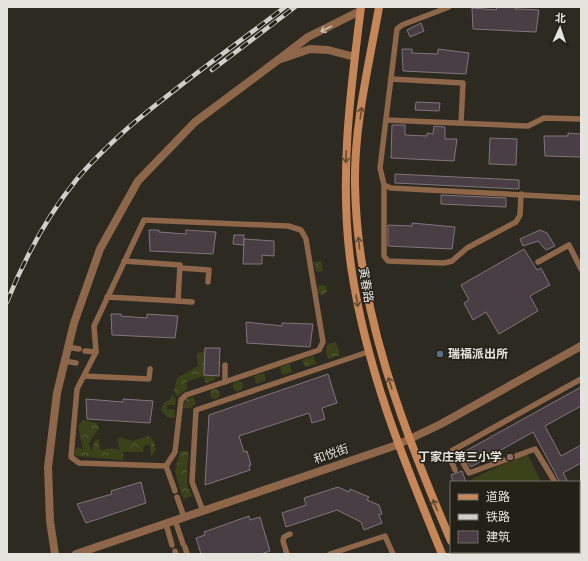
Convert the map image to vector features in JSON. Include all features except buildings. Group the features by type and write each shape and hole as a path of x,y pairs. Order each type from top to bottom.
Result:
{"main road":[{"path":"360,9 368,7"},
{"name":"寅春路","path":"379,7 358,140 355,183 357,224 369,310 385,369 423,477 450,539"},
{"name":"寅春路","path":"360,9 347,139 347,224 351,265 368,352 397,444 442,554"}],"street":[{"path":"55,554 50,521 48,467 57,393 74,323 100,249 138,182 195,122 308,37 360,9"},
{"path":"278,60 310,49 328,50 355,57"},
{"name":"和悦街","path":"76,554 397,444 440,424 581,346"}],"lane":[{"path":"449,7 402,25 397,29 380,168 384,185 384,256 388,261 444,263 452,261 468,248 516,222 520,215 521,194"},
{"path":"391,79 463,83 461,123"},
{"path":"386,120 528,126 544,118 581,119"},
{"path":"384,185 391,188 581,198"},
{"path":"144,220 288,226 301,230 306,239 322,330 323,342 319,350 186,395 181,400 175,452 166,466 79,463 71,456 77,389 96,352 94,326 144,220"},
{"path":"538,262 569,245 581,269"},
{"path":"124,261 180,265 178,301"},
{"path":"180,268 209,270 208,282"},
{"path":"107,297 192,302"},
{"path":"68,347 96,352"},
{"path":"203,511 192,482 196,410 368,352"},
{"path":"65,361 89,366"},
{"path":"225,365 225,382"},
{"path":"84,376 149,378 150,369"},
{"path":"455,470 448,453 581,379"},
{"path":"455,449 469,473 535,449 553,481"},
{"path":"166,466 175,491"},
{"path":"177,498 184,517"},
{"path":"175,520 187,554"},
{"path":"166,524 172,545"},
{"path":"287,554 283,541 284,537 290,534"},
{"path":"330,554 386,536 393,554"}],"green space":[{"path":"321,261 323,271 316,272 314,262"},
{"path":"320,285 324,285 326,286 326,294 320,295 317,292 317,288"},
{"path":"336,342 340,355 328,359 326,352 328,344"},
{"path":"205,351 204,375 214,375 215,380 206,383 203,376 186,382 188,389 178,397 174,392 177,378 198,366 197,353"},
{"path":"313,356 316,364 305,367 302,360"},
{"path":"290,364 292,372 282,375 280,367"},
{"path":"264,373 266,380 256,384 254,376"},
{"path":"236,381 240,381 242,382 242,390 236,391 233,388 233,384"},
{"path":"213,389 217,389 219,390 219,398 213,399 210,396 210,392"},
{"path":"172,394 176,399 175,405 167,405 167,409 175,410 175,418 167,417 161,410 164,403 170,400"},
{"path":"193,397 196,404 191,408 183,408 186,399"},
{"path":"83,420 97,423 99,428 89,443 91,452 95,440 99,439 100,450 112,448 120,450 117,440 120,437 132,441 149,436 154,442 156,450 151,457 150,444 144,446 143,452 123,452 123,460 75,456 74,451 78,447 83,450 78,426"},
{"path":"180,451 188,451 187,484 192,496 184,499 175,471"},
{"path":"527,453 541,481 470,481"},
{"path":"580,550 581,554 524,554 580,553"}],"railway":[{"path":"7,302 21,269 46,222 66,193 89,165 148,111 285,7"},
{"path":"212,70 295,7"}],"place":[{"name":"瑞福派出所","path":"440,354"},
{"name":"丁家庄第三小学","path":"510,457"}]}
